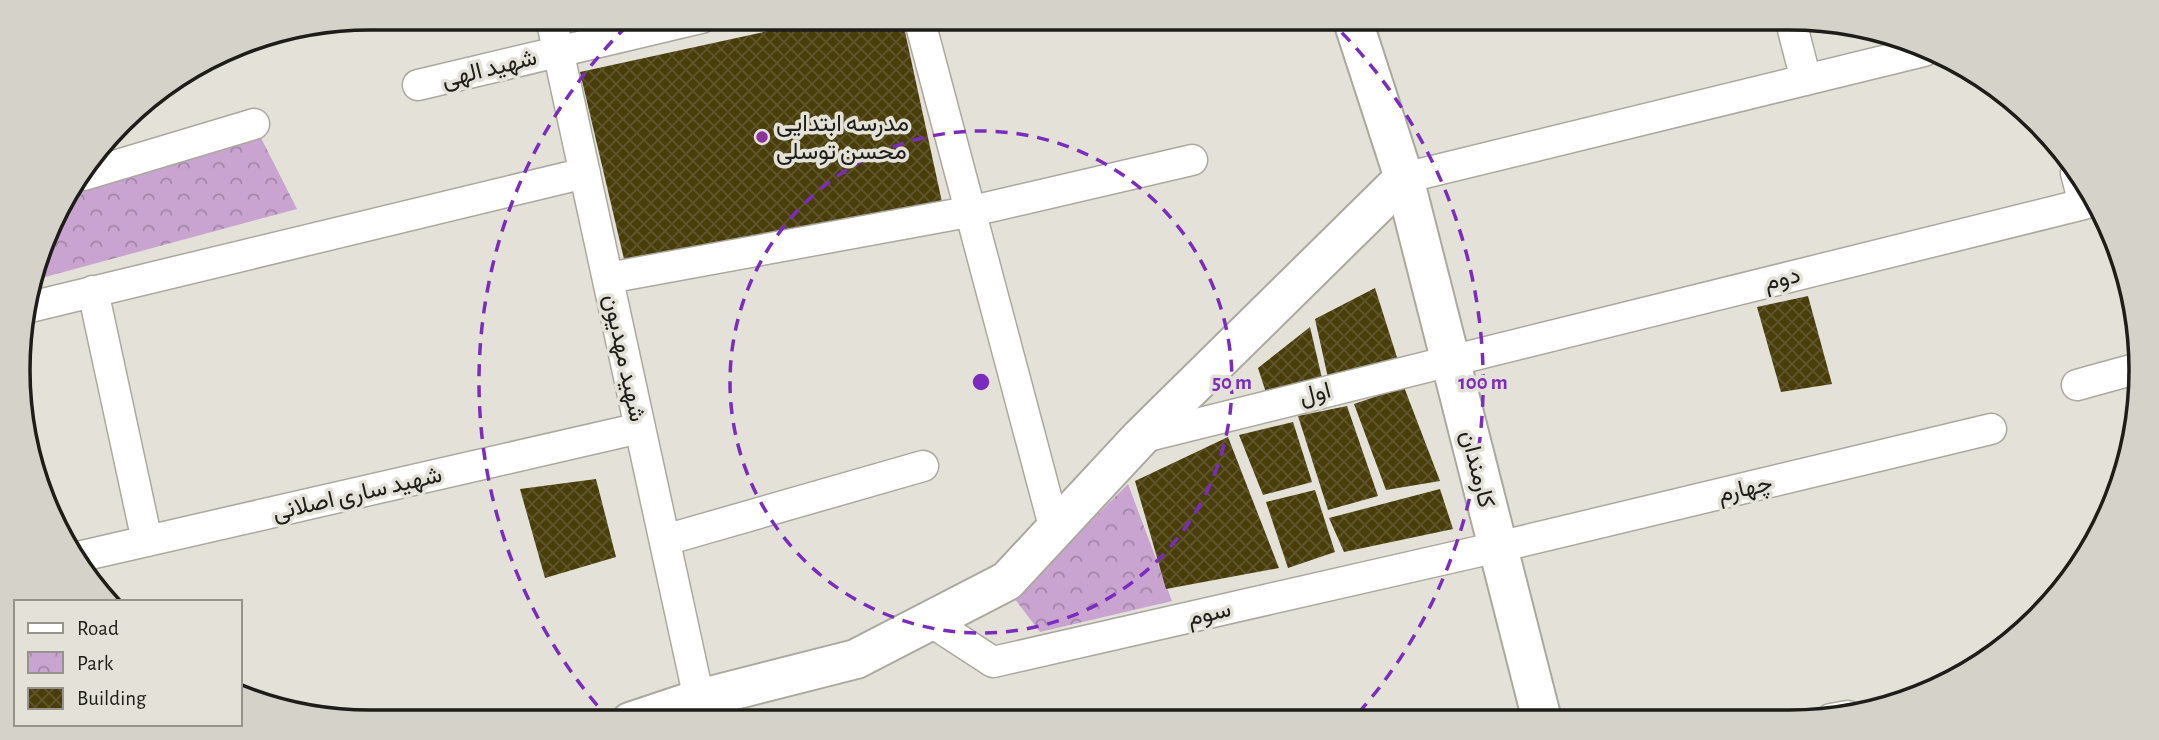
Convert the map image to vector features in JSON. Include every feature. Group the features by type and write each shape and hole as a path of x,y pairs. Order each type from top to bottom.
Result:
{"street":[{"name":"شهید مهدیون","path":"554,30 699,699"},
{"name":"شهید الهی","path":"418,85 649,30"},
{"path":"922,30 968,212 1055,530"},
{"name":"کارمندان","path":"1356,30 1404,178 1539,710"},
{"path":"1793,30 1806,80"},
{"path":"666,710 699,699 856,659 1007,581 1140,438 1404,178 1913,54"},
{"path":"94,172 254,124"},
{"path":"608,278 968,212 1192,160"},
{"path":"36,306 585,173"},
{"name":"دوم","path":"1450,359 2084,204 2082,197"},
{"path":"93,291 147,541"},
{"name":"اول","path":"1140,438 1450,359"},
{"path":"2077,385 2129,371"},
{"name":"شهید ساری اصلانی","path":"85,555 640,428"},
{"name":"چهارم","path":"1498,547 1991,429"},
{"path":"665,540 923,466"},
{"name":"سوم","path":"930,621 993,662 1498,547"}],"green space":[{"path":"254,124 297,209 42,278 65,220 90,177"},
{"path":"1128,484 1172,601 1040,632 1014,598"}],"building":[{"name":"مدرسه ابتدایی محسن توسلی","path":"773,30 905,30 942,202 624,259 580,72"},
{"path":"1375,288 1401,370 1330,387 1315,319"},
{"path":"1808,296 1832,384 1781,392 1757,307"},
{"path":"1310,327 1325,391 1271,408 1258,368"},
{"path":"1404,387 1440,481 1386,490 1354,404"},
{"path":"1347,406 1378,496 1328,510 1298,416"},
{"path":"1293,422 1312,482 1263,495 1239,435"},
{"path":"1228,437 1279,568 1166,589 1135,481"},
{"path":"596,479 616,557 545,578 520,489"},
{"path":"1440,489 1453,529 1344,552 1329,518"},
{"path":"1315,490 1335,552 1288,568 1266,502"}],"place":[{"name":"مدرسه ابتدایی محسن توسلی","path":"762,137"}]}
